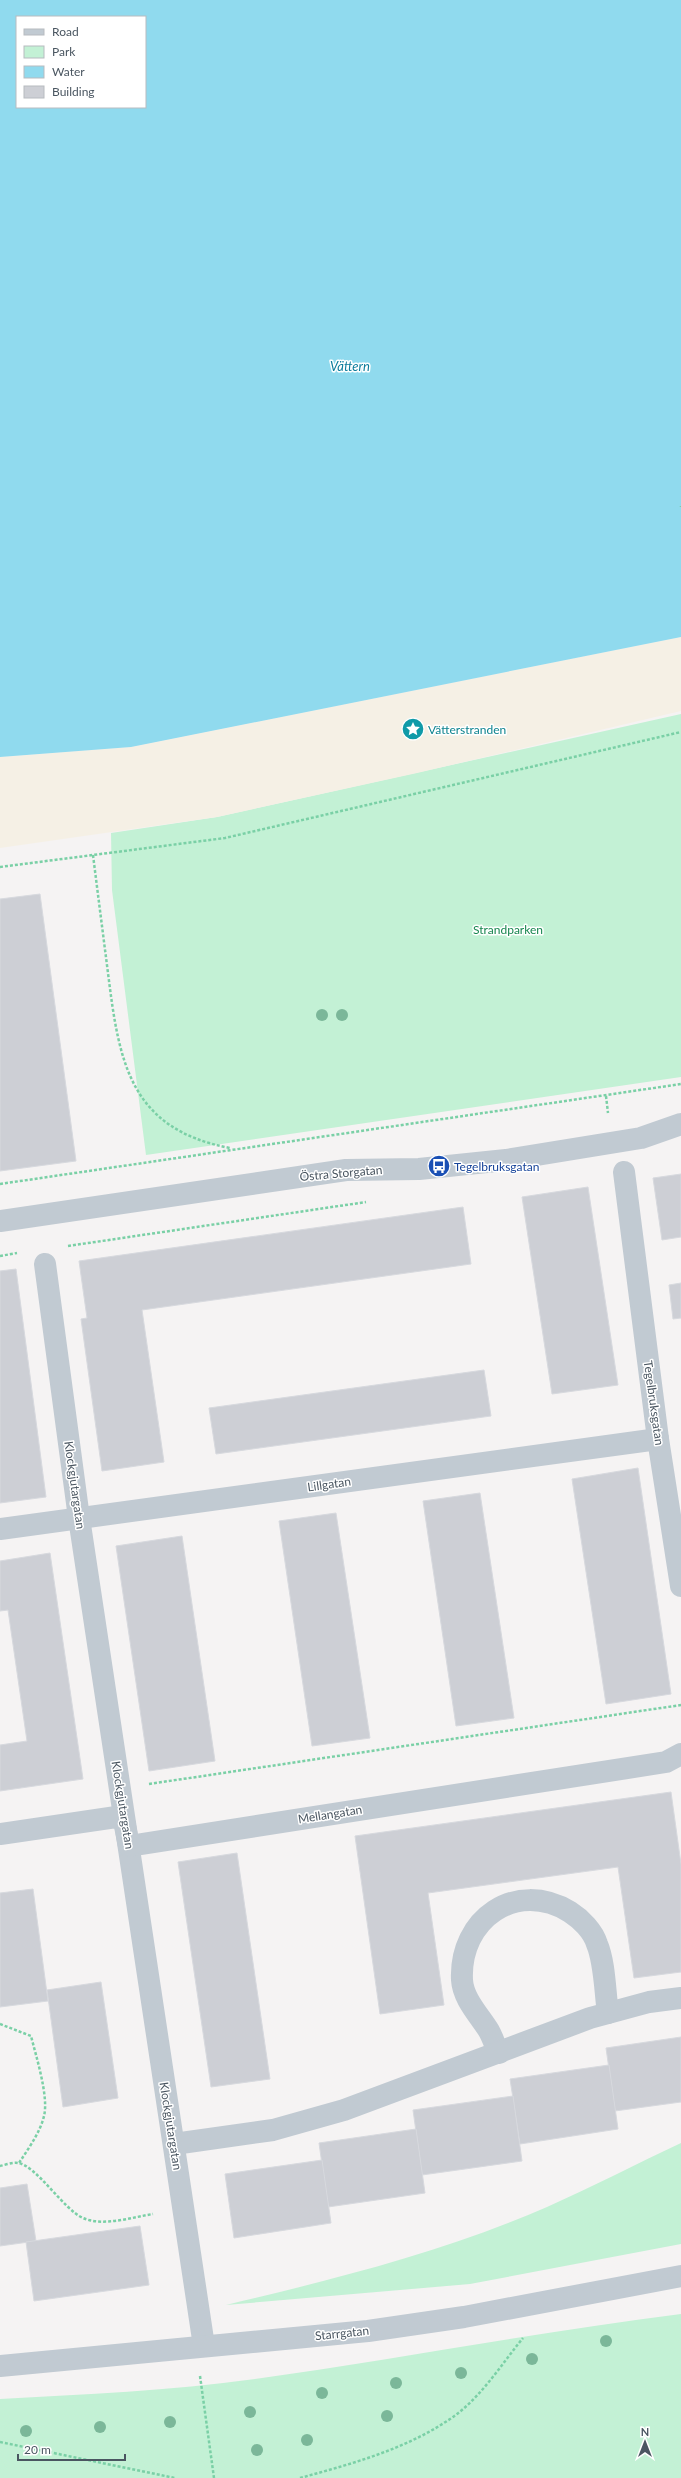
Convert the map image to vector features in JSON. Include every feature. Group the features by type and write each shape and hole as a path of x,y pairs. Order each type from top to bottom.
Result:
{"street":[{"name":"Östra Storgatan","path":"0,1221 346,1170 419,1169 506,1160 641,1138 681,1124"},
{"name":"Tegelbruksgatan","path":"624,1172 658,1439 681,1586"},
{"name":"Klockgjutargatan","path":"45,1264 79,1518 184,2210 200,2346"},
{"name":"Lillgatan","path":"0,1529 658,1439"},
{"name":"Mellangatan","path":"129,1846 666,1762 681,1754"},
{"path":"0,1834 123,1816 129,1846"},
{"path":"499,2053 489,2032 473,2009 462,1982 463,1953 476,1926 499,1908 527,1900 556,1904 581,1919 597,1944 608,2013"},
{"path":"174,2144 274,2130 337,2112 608,2013 649,2002 681,1998"},
{"name":"Starrgatan","path":"0,2366 368,2331 457,2318 681,2276"}],"path":[{"path":"0,867 226,838 681,732"},
{"path":"93,856 114,1020 119,1046 128,1075 142,1096 169,1125 184,1135 206,1143 232,1148"},
{"path":"0,1184 232,1148 681,1084"},
{"path":"66,1246 371,1201"},
{"path":"0,1256 21,1253"},
{"path":"120,1788 681,1705"},
{"path":"0,2024 31,2036 43,2087 44,2116 31,2144 19,2163"},
{"path":"0,2166 19,2163 30,2169 70,2209 84,2218 102,2222 184,2210"},
{"path":"300,2478 369,2459 412,2441 448,2421 484,2387 525,2335"},
{"path":"200,2346 214,2478"},
{"path":"0,2442 175,2478"}],"green space":[{"name":"Strandparken","path":"681,714 681,1077 146,1155 112,890 111,833 217,817"},
{"path":"681,2143 681,2244 470,2284 226,2305 389,2263 469,2238 581,2192"},
{"path":"681,2314 681,2478 0,2478 0,2399 128,2392 223,2383"}],"sand":[{"name":"Vätterstranden","path":"681,637 681,711 417,773 217,817 0,848 0,757 131,747"}],"water":[{"name":"Vättern","path":"0,0 681,0 681,637 131,747 0,757"}],"building":[{"path":"40,894 76,1161 0,1171 0,899"},
{"path":"681,1174 681,1237 662,1240 653,1178"},
{"path":"588,1187 618,1385 552,1394 522,1197"},
{"path":"463,1207 471,1264 142,1310 164,1462 102,1471 81,1319 87,1318 79,1261"},
{"path":"16,1269 46,1497 0,1503 0,1271"},
{"path":"681,1283 681,1318 673,1319 669,1285"},
{"path":"484,1370 491,1416 216,1454 209,1408"},
{"path":"638,1468 671,1694 606,1704 572,1479"},
{"path":"480,1493 514,1718 456,1726 423,1501"},
{"path":"336,1513 370,1738 312,1746 279,1521"},
{"path":"182,1536 215,1761 149,1771 116,1546"},
{"path":"50,1553 83,1779 0,1791 0,1745 27,1741 8,1610 0,1611 0,1561"},
{"path":"671,1792 681,1864 681,1972 634,1978 618,1867 428,1893 444,2005 380,2014 355,1836"},
{"path":"237,1853 270,2079 211,2087 178,1862"},
{"path":"33,1889 48,2001 0,2007 0,1893"},
{"path":"101,1982 118,2098 63,2107 47,1990"},
{"path":"681,2037 681,2102 615,2111 606,2048"},
{"path":"609,2065 618,2129 520,2144 510,2079"},
{"path":"513,2096 522,2161 422,2175 413,2110"},
{"path":"416,2129 425,2193 328,2207 319,2143"},
{"path":"322,2160 331,2223 234,2238 225,2174"},
{"path":"27,2184 36,2241 0,2246 0,2188"},
{"path":"140,2226 149,2285 34,2301 26,2242"}],"place":[{"name":"Vätterstranden","path":"413,729"},
{"name":"Tegelbruksgatan","path":"439,1166"}]}
